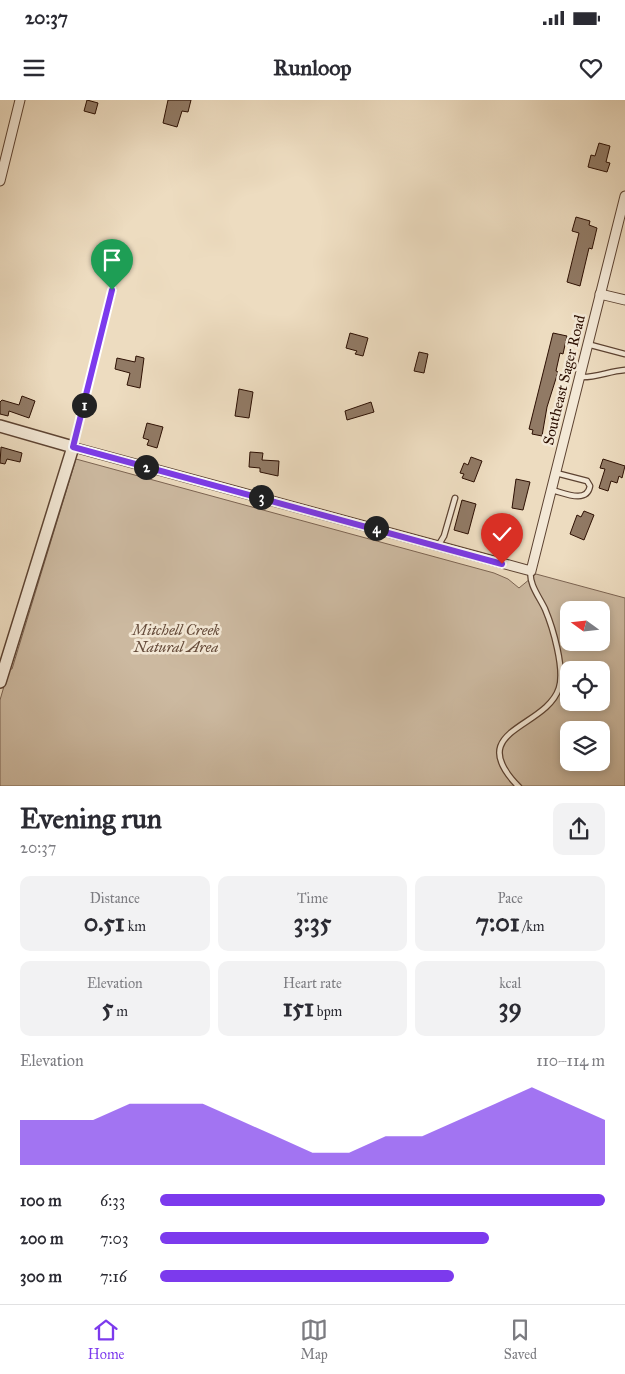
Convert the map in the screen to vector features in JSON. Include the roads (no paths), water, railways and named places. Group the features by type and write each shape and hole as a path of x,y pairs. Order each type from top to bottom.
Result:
{"street":[{"path":"0,181 20,100"},
{"name":"Southeast Sager Road","path":"531,571 625,196"},
{"path":"600,294 625,300"},
{"path":"0,426 531,571"},
{"path":"1,677 73,447"}],"lane":[{"path":"73,447 112,290"},
{"path":"587,344 625,354"},
{"path":"579,377 590,378 616,370 625,370"},
{"path":"551,489 579,496 586,495 589,491 590,486 587,481 555,472"},
{"path":"438,546 444,536 455,498"},
{"path":"519,786 508,776 501,762 501,749 506,737 516,727 543,713 553,702 559,688 561,674 546,611 530,579 531,571"}],"park label":[{"name":"Mitchell Creek Natural Area","path":"176,638"}]}
